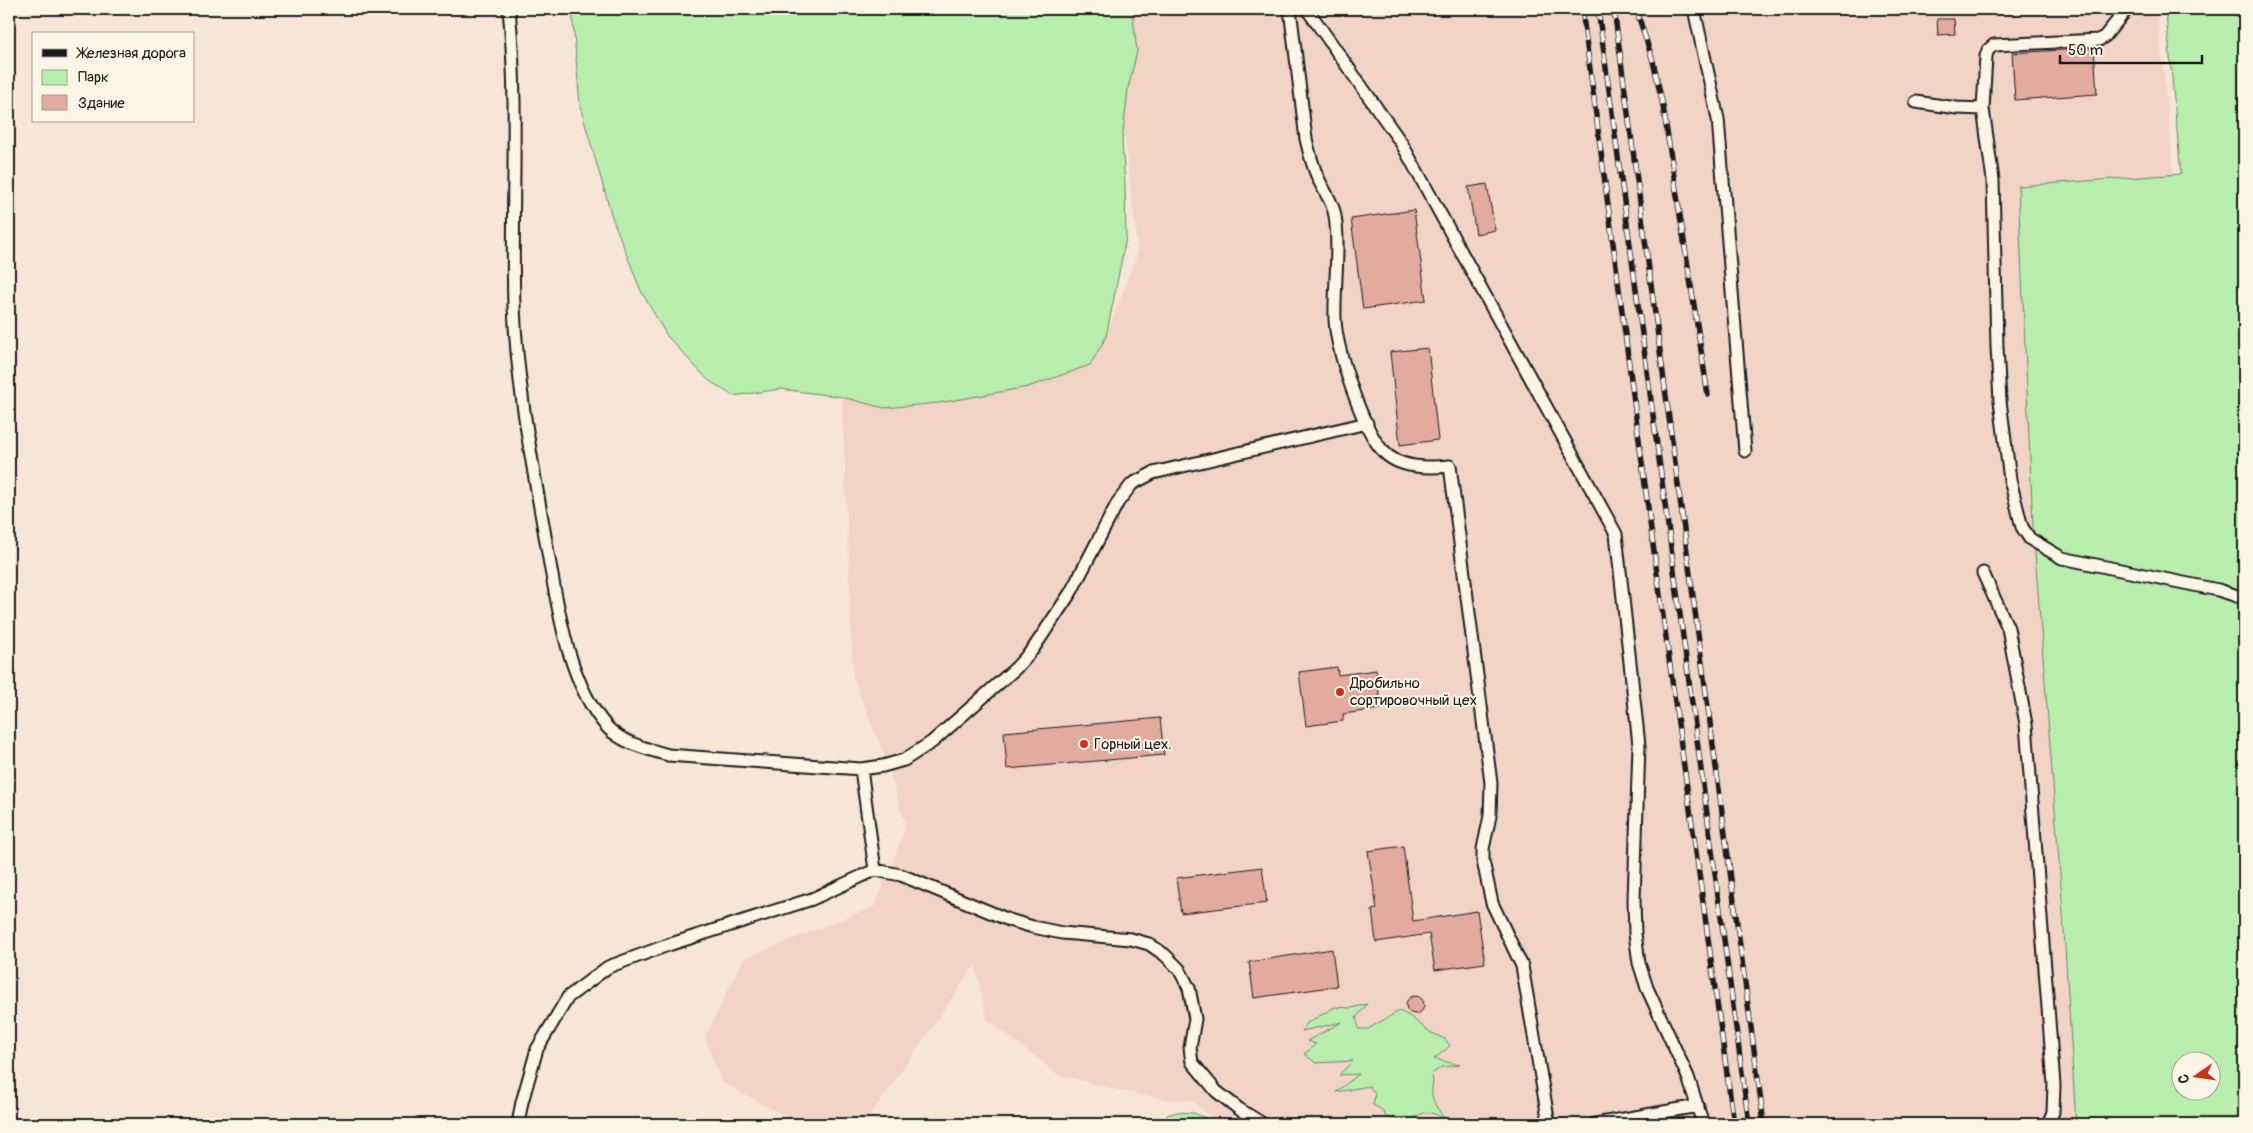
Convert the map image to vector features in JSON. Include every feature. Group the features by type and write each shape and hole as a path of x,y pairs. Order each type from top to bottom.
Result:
{"lane":[{"path":"509,9 514,56 514,307 522,401 559,616 570,654 583,688 607,728 628,742 668,755 862,769 904,760 932,742 1016,668 1033,648 1071,592 1118,502 1132,484 1153,473 1367,423"},
{"path":"1290,9 1310,159 1319,180 1330,198 1335,216 1335,320 1338,346 1367,423 1382,450 1396,460 1413,466 1450,466 1491,783 1490,816 1483,849 1483,862 1492,902 1522,966 1550,1124"},
{"path":"1307,9 1402,144 1616,534 1639,745 1634,900 1635,934 1647,988 1688,1077 1703,1124"},
{"path":"1694,9 1718,119 1745,451"},
{"path":"2127,9 2105,36 2099,40 1990,47 1986,56 1983,109 1993,180 1996,347 2000,401 2010,480 2022,527 2030,539 2062,558 2218,590 2244,598"},
{"path":"1916,102 1957,108 1983,109"},
{"path":"1983,573 2008,628 2026,724 2054,1084 2053,1112 2048,1124"},
{"path":"862,769 875,870"},
{"path":"518,1124 522,1102 537,1049 568,997 608,967 668,945 812,899 875,870 901,875 1009,920 1062,933 1131,939 1149,944 1165,955 1179,969 1188,988 1196,1019 1190,1048 1192,1062 1216,1091 1239,1110 1263,1124"},
{"path":"1595,1124 1698,1106"}],"shaded area":[{"path":"1110,9 2149,9 2158,18 2173,163 2175,249 2051,761 2076,1124 1220,1124 1190,1100 1163,1099 1117,1090 1057,1074 987,1019 975,965 869,1118 858,1124 801,1124 721,1082 705,1037 743,959 875,906 906,827 887,763 853,677 842,397 884,408 939,403 1090,365 1106,337 1138,252"}],"green space":[{"path":"572,9 1132,9 1137,51 1128,89 1122,142 1126,238 1106,337 1090,365 1028,387 939,403 884,408 842,397 780,389 733,396 708,380 667,336 641,291 612,217 580,106"},
{"path":"2204,9 2244,9 2244,1124 2076,1124 2062,900 2033,528 2018,186 2181,174 2166,14"},
{"path":"1367,1004 1356,1018 1359,1029 1368,1029 1399,1011 1408,1015 1430,1032 1445,1039 1450,1046 1434,1059 1460,1065 1442,1067 1431,1074 1433,1079 1433,1098 1445,1120 1430,1113 1422,1114 1407,1122 1386,1117 1382,1110 1373,1105 1375,1094 1369,1086 1336,1092 1359,1074 1339,1075 1353,1061 1316,1063 1304,1054 1316,1044 1307,1041 1342,1022 1302,1031 1307,1023 1335,1007 1351,1008"},
{"path":"1177,1112 1194,1113 1210,1120 1212,1124 1161,1124 1167,1115"}],"building":[{"path":"1937,19 1954,19 1955,34 1938,35"},
{"path":"2094,48 2097,94 2015,100 2012,53"},
{"path":"1487,184 1495,230 1476,234 1468,187"},
{"path":"1414,210 1426,300 1363,309 1351,219"},
{"path":"1428,348 1438,440 1400,445 1390,352"},
{"name":"Дробильно сортировочный цех","path":"1337,667 1338,675 1376,670 1381,709 1343,714 1343,721 1306,726 1299,672"},
{"name":"Горный цех.","path":"1160,718 1164,755 1007,769 1004,732"},
{"path":"1403,846 1413,921 1477,911 1485,963 1435,970 1429,934 1376,942 1372,910 1377,909 1368,851"},
{"path":"1262,867 1267,903 1181,913 1176,878"},
{"path":"1332,949 1337,986 1254,998 1249,962"},
{"path":"1415,996 1421,999 1424,1005 1421,1011 1415,1014 1409,1011 1406,1005 1409,999"}],"railway":[{"path":"1582,9 1651,530 1734,1124"},
{"path":"1598,9 1749,1124"},
{"path":"1614,9 1764,1124"},
{"path":"1636,9 1653,61 1663,106 1708,395"}],"place":[{"name":"Дробильно сортировочный цех","path":"1340,692"},
{"name":"Горный цех.","path":"1084,744"}]}
